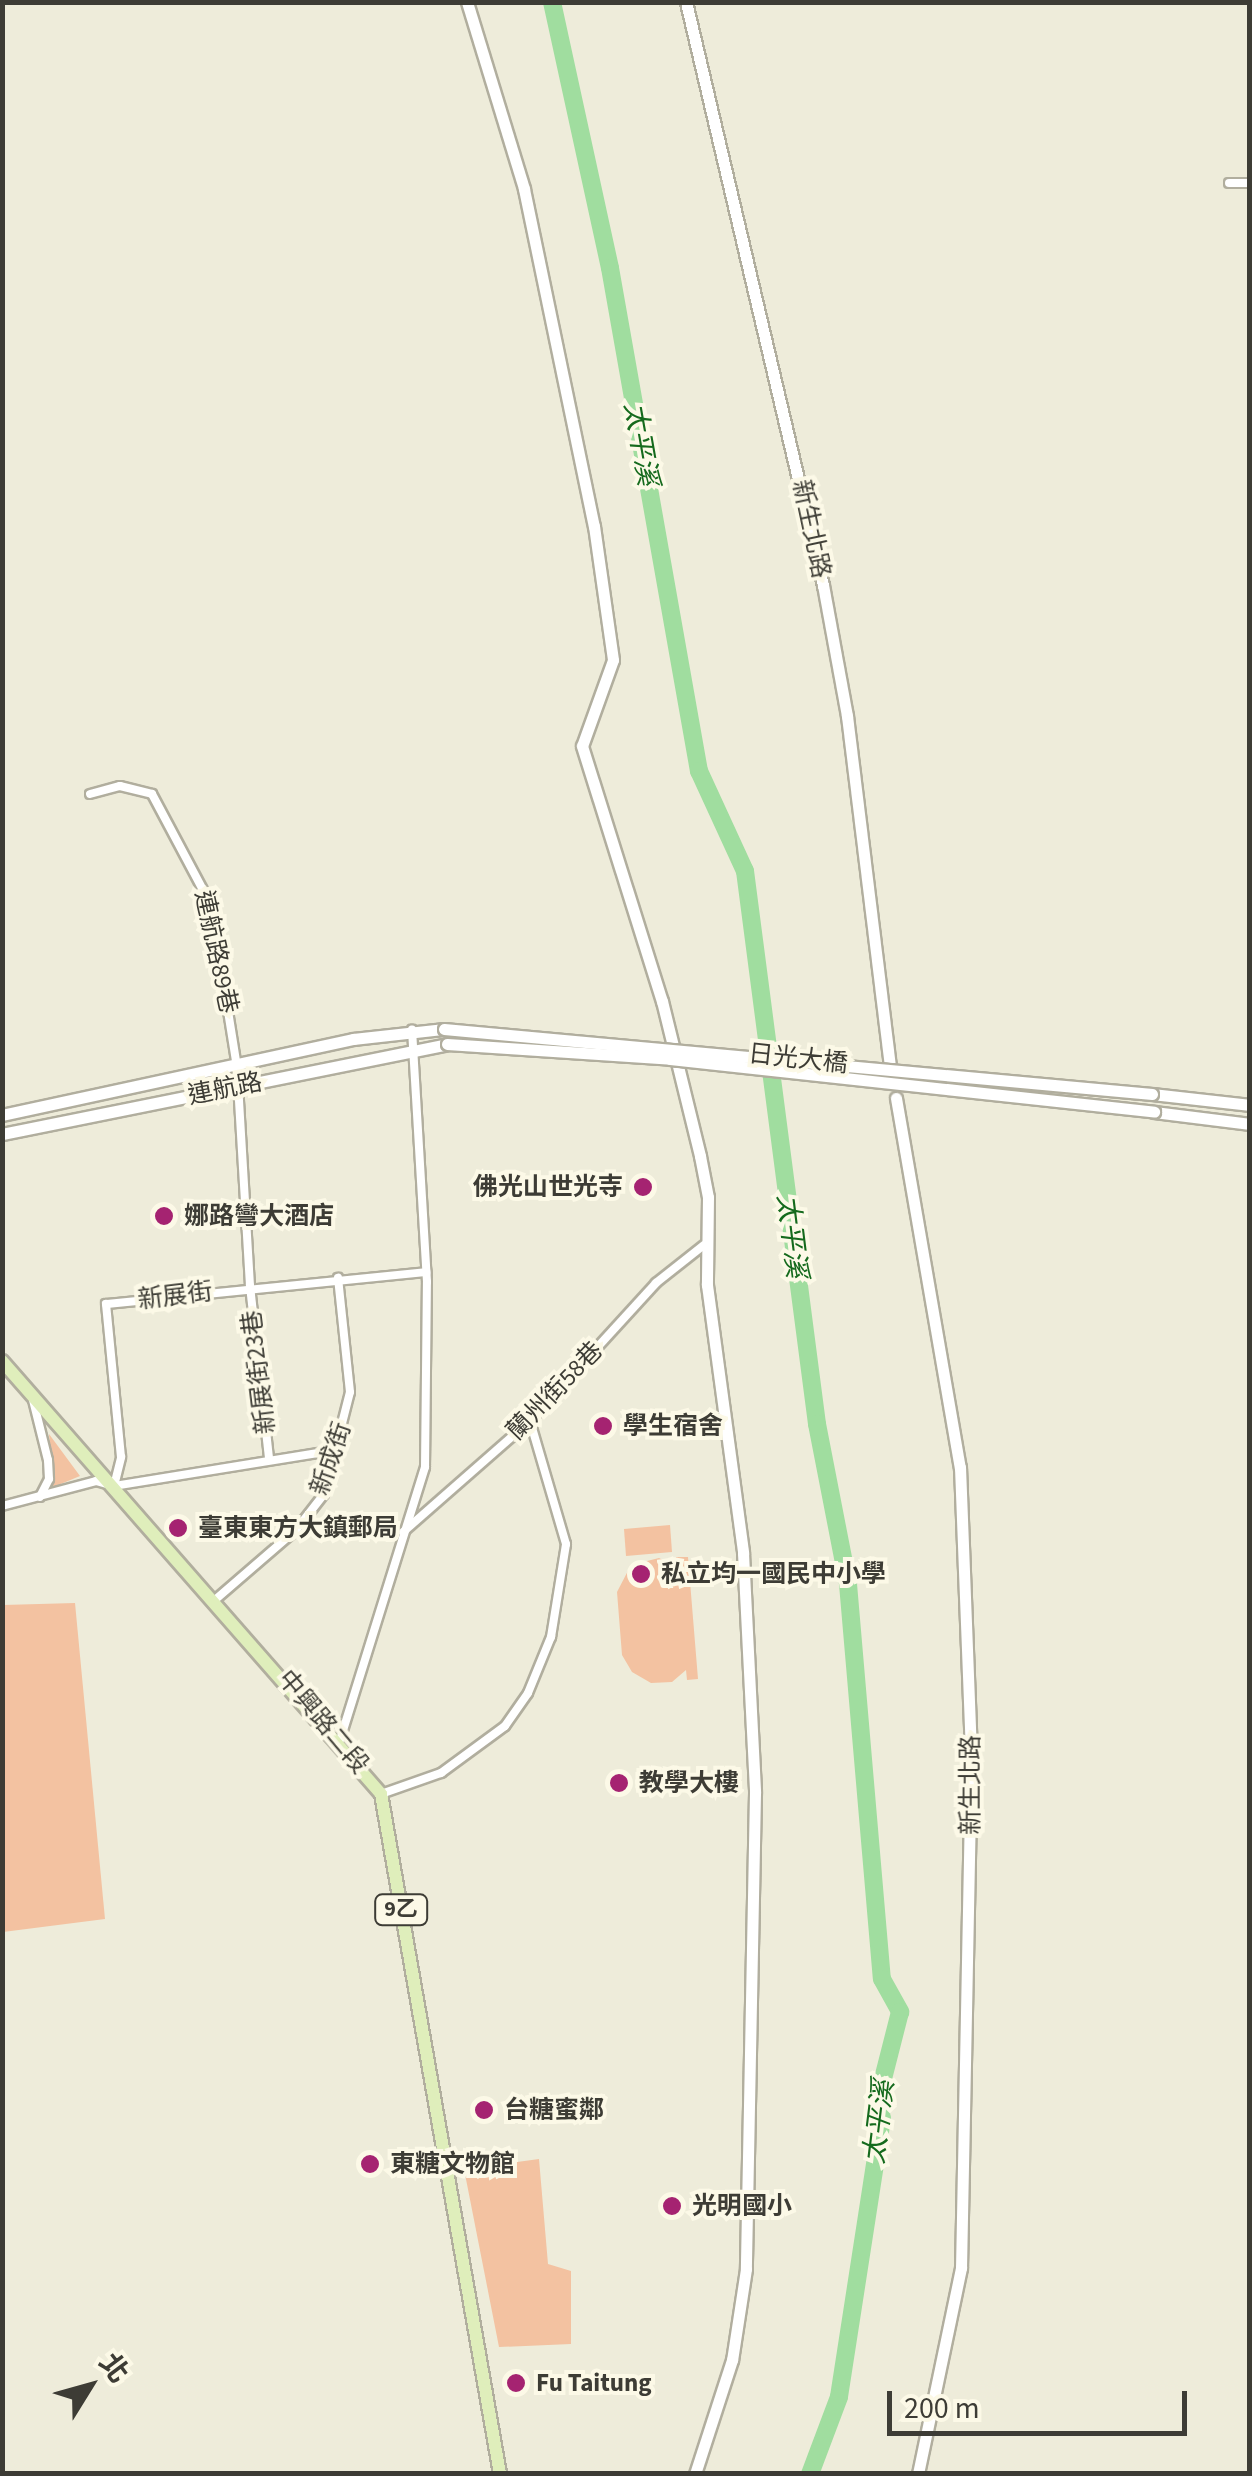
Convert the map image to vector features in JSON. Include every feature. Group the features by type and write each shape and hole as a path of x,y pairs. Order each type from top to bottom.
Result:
{"main road":[{"name":"中興路二段","path":"2,1361 216,1598 340,1740 381,1794 500,2474"}],"street":[{"path":"467,2 524,189 586,488 613,660 582,746 684,1088 708,1197 704,1245 753,1670 754,2027 742,2298 732,2360 695,2474"},
{"name":"新生北路","path":"686,2 823,585 847,716 890,1064"},
{"path":"1229,183 1250,183"},
{"name":"連航路89巷","path":"90,794 120,786 152,794 194,864 211,905 237,1086"},
{"path":"340,1740 428,1442 426,1272 410,1050 412,1029"},
{"name":"連航路","path":"2,1114 412,1029 444,1029"},
{"name":"日光大橋","path":"444,1029 1250,1105"},
{"name":"連航路","path":"2,1134 448,1044"},
{"name":"日光大橋","path":"448,1044 670,1060 1250,1124"},
{"name":"新展街23巷","path":"237,1086 250,1286 269,1458"},
{"path":"96,1096 98,1115"},
{"name":"新生北路","path":"896,1098 960,1467 972,1758 961,2268 918,2474"},
{"name":"蘭州街58巷","path":"403,1532 530,1421 656,1283 704,1245"},
{"name":"新展街","path":"114,1486 121,1456 106,1304 250,1286 426,1272"},
{"name":"新成街","path":"216,1598 296,1530 324,1494 338,1450 352,1371 338,1278"},
{"path":"31,1396 48,1460 49,1479 40,1498"},
{"path":"381,1794 440,1772 505,1726 528,1692 551,1638 566,1544 530,1421"},
{"path":"2,1506 96,1481 114,1486 269,1458 338,1450"}],"shaded area":[{"path":"49,1434 80,1476 51,1488 53,1482"},
{"path":"670,1525 672,1552 626,1556 624,1529"},
{"path":"676,1557 688,1557 698,1679 687,1680 686,1670 672,1682 651,1683 632,1672 622,1655 617,1592 631,1565 659,1558 676,1567"},
{"path":"75,1603 105,1919 3,1932 3,1605"},
{"path":"539,2159 548,2264 571,2271 571,2344 499,2347 464,2169"}],"waterway":[{"name":"太平溪","path":"552,2 610,268 699,771 745,871 817,1424 848,1584 882,1979 900,2012 878,2098 882,2119 839,2397 810,2474"}],"place":[{"name":"佛光山世光寺","path":"643,1187"},
{"name":"娜路彎大酒店","path":"164,1216"},
{"name":"學生宿舍","path":"603,1426"},
{"name":"臺東東方大鎮郵局","path":"178,1528"},
{"name":"私立均一國民中小學","path":"641,1574"},
{"name":"教學大樓","path":"619,1783"},
{"name":"台糖蜜鄰","path":"484,2110"},
{"name":"東糖文物館","path":"370,2164"},
{"name":"光明國小","path":"672,2206"},
{"name":"Fu Taitung","path":"516,2383"}]}
